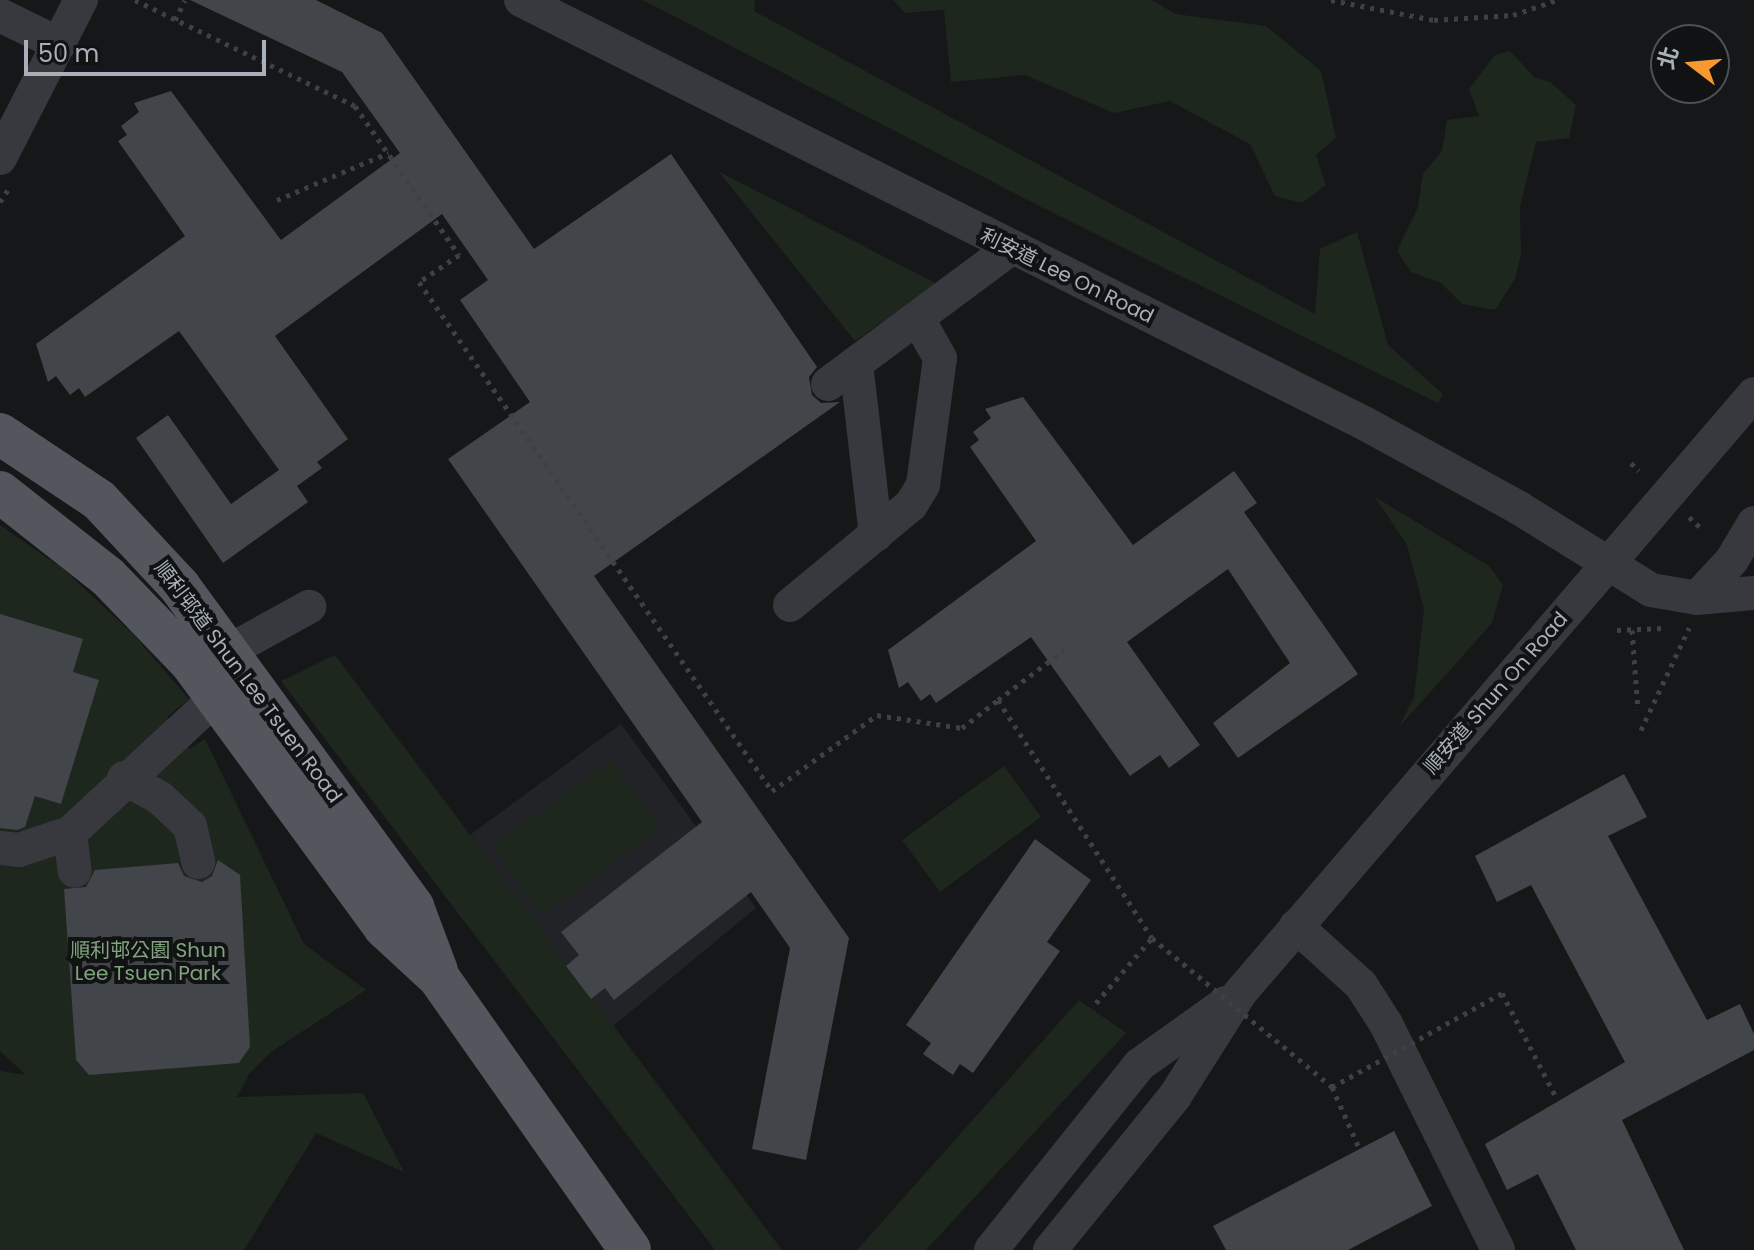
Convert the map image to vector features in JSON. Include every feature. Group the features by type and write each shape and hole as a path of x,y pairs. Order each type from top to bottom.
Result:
{"main road":[{"name":"順利邨道 Shun Lee Tsuen Road","path":"0,434 74,479 136,535 227,652 413,907 439,978"},
{"name":"順利邨道 Shun Lee Tsuen Road","path":"0,492 108,577 217,697 384,927 439,978 630,1250"}],"street":[{"path":"0,158 81,0"},
{"name":"利安道 Lee On Road","path":"521,0 1010,249 1364,423 1651,590 1697,598 1751,589"},
{"path":"0,15 59,44"},
{"path":"828,384 1010,249"},
{"path":"790,605 911,505 923,485 940,358 918,319"},
{"path":"856,363 876,535"},
{"name":"順安道 Shun On Road","path":"1050,1250 1175,1096 1240,993 1754,394"},
{"path":"1697,598 1732,560 1754,523"},
{"path":"227,652 309,607"},
{"path":"0,848 19,850 70,833 124,778 217,697"},
{"path":"124,778 160,798 190,826 198,862"},
{"path":"70,833 75,871"},
{"path":"1296,926 1361,985 1386,1024 1498,1250"},
{"name":"順安道 Shun On Road","path":"991,1250 1139,1065 1240,993"}],"path":[{"path":"135,0 355,106 459,255 419,282 772,791 877,715 962,728 1064,650"},
{"path":"175,20 185,0"},
{"path":"1331,0 1434,20 1513,15 1557,0"},
{"path":"277,200 388,153"},
{"path":"1631,463 1639,471"},
{"path":"1688,516 1702,529"},
{"path":"1632,630 1638,710"},
{"path":"1641,730 1689,634"},
{"path":"998,700 1152,938 1332,1087 1360,1150"},
{"path":"1096,1003 1152,938"},
{"path":"1332,1087 1502,993 1557,1099"}],"shaded area":[{"path":"621,724 756,908 601,1036 459,843"}],"green space":[{"path":"643,0 755,0 754,11 1315,314 1320,249 1357,232 1388,345 1443,394 1438,403 1039,206"},
{"path":"893,0 1152,0 1175,14 1266,26 1321,71 1336,138 1316,155 1326,185 1302,203 1275,196 1250,144 1170,101 1114,113 1025,75 951,82 944,10 905,13"},
{"path":"1510,51 1534,77 1550,82 1576,105 1569,138 1536,142 1520,207 1521,255 1515,279 1495,310 1462,304 1441,283 1411,272 1397,251 1418,207 1423,174 1442,151 1447,120 1479,116 1469,89 1495,55"},
{"path":"718,171 937,284 855,341"},
{"path":"1375,497 1489,566 1503,585 1492,623 1399,727 1414,697 1424,609 1407,545"},
{"name":"順利邨公園 Shun Lee Tsuen Park","path":"0,525 63,569 133,634 189,699 167,717 190,749 205,739 304,944 366,990 271,1052 249,1074 237,1097 363,1093 404,1172 316,1133 244,1250 0,1250 0,1071 26,1075 0,1051"},
{"path":"335,655 782,1250 715,1250 281,681"},
{"path":"611,760 660,828 542,916 492,847"},
{"path":"1004,766 1041,817 940,892 902,840"},
{"path":"1079,1000 1126,1033 926,1250 857,1250"}],"building":[{"path":"190,0 316,0 382,33 534,249 671,154 817,367 809,377 812,395 821,403 840,402 594,576 849,938 806,1160 752,1149 790,948 751,892 614,1000 605,988 591,999 566,966 579,955 561,932 702,822 448,459 530,402 460,300 488,280 442,214 275,336 348,439 317,462 322,468 297,486 308,502 223,563 136,438 168,415 231,504 279,470 179,331 85,397 79,388 70,395 56,376 48,382 36,344 185,236 118,141 127,135 121,126 139,112 134,103 171,91 281,240 400,153 342,72"},
{"path":"1023,397 1133,545 1234,471 1257,503 1244,512 1358,674 1238,758 1213,723 1290,663 1228,569 1127,642 1200,745 1169,768 1160,755 1130,776 1031,637 936,703 930,694 921,701 908,682 899,688 888,650 1036,541 970,447 979,440 973,432 991,418 985,409"},
{"path":"0,614 83,639 73,672 99,680 61,804 35,796 25,827 17,830 0,828"},
{"path":"1624,774 1647,817 1608,836 1707,1020 1740,1004 1754,1034 1754,1050 1622,1120 1684,1250 1576,1250 1538,1174 1507,1190 1485,1144 1625,1062 1531,885 1497,902 1475,856"},
{"path":"1035,839 1091,880 1047,942 1060,951 973,1073 960,1064 953,1075 923,1054 931,1043 906,1025"},
{"path":"218,860 240,875 250,1047 239,1063 89,1075 76,1060 64,889 86,887 95,870 178,863 184,876 202,882 212,876"},
{"path":"1394,1131 1432,1206 1348,1250 1226,1250 1213,1226"}]}
